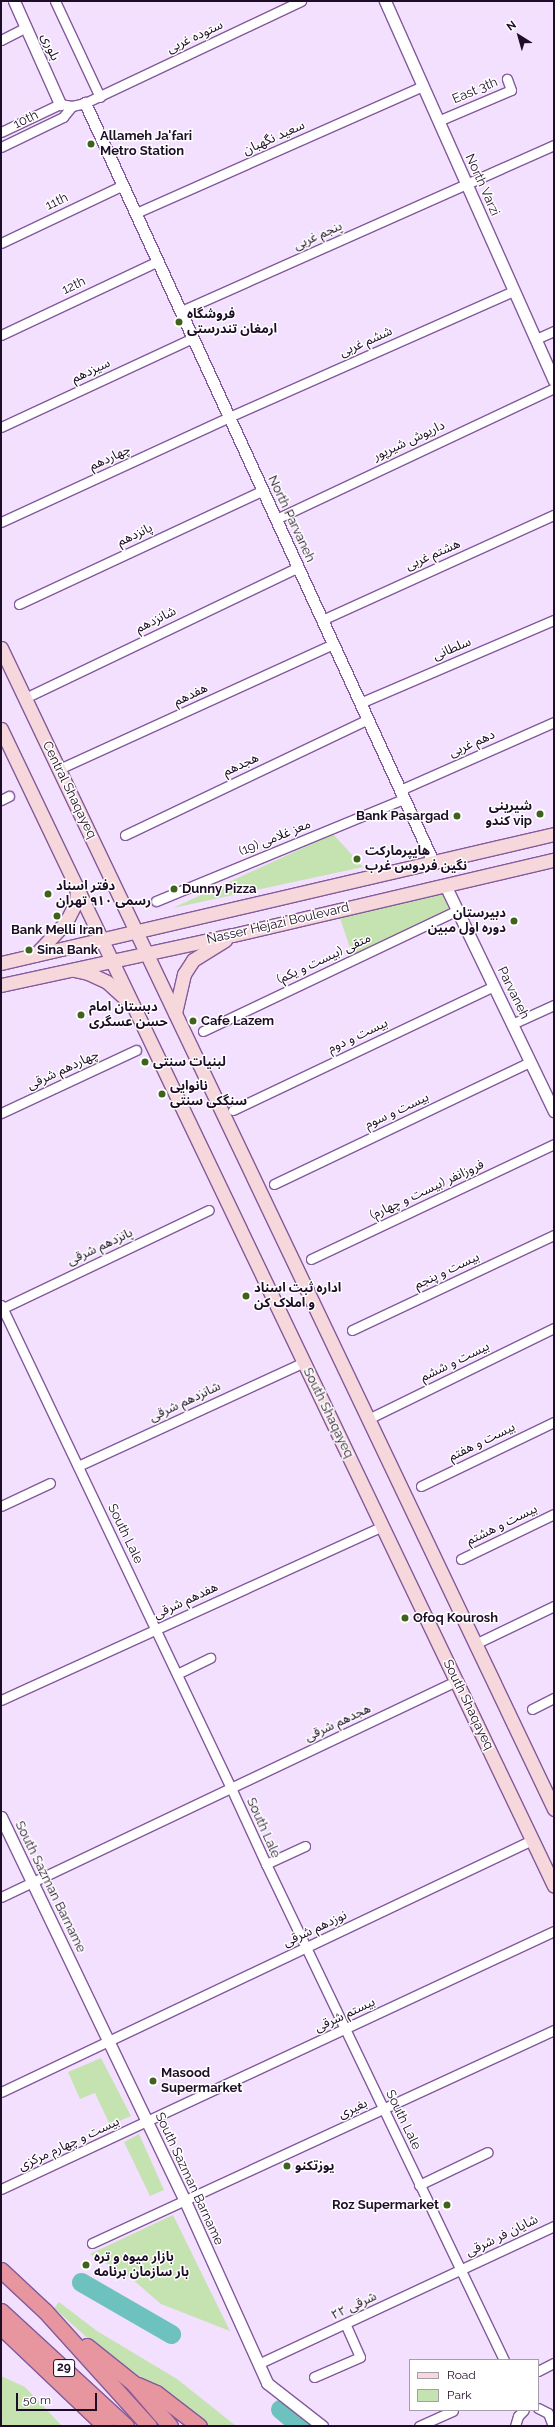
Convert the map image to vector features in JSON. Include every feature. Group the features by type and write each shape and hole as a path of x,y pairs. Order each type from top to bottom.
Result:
{"highway":[{"name":"29","path":"1,2270 53,2320 149,2426"},
{"name":"29","path":"1,2311 126,2426"},
{"name":"29","path":"53,2320 133,2383 170,2426"},
{"name":"29","path":"1,2327 105,2426"},
{"path":"133,2383 180,2426"},
{"path":"133,2383 156,2393 199,2426"}],"main road":[{"name":"Central Shaqayeq","path":"1,648 137,932"},
{"path":"1,729 102,940"},
{"name":"Nasser Hejazi Boulevard","path":"1,963 434,864 554,834"},
{"name":"Nasser Hejazi Boulevard","path":"1,985 446,887 554,860"},
{"path":"34,956 66,922 76,902 78,889"},
{"path":"137,932 554,1809"},
{"path":"175,1013 184,974 193,960 233,935"},
{"name":"South Shaqayeq","path":"102,940 554,1886"},
{"path":"70,969 88,973 108,982 134,1007"}],"street":[{"name":"بلوری","path":"14,1 60,104"},
{"path":"55,1 100,97"},
{"name":"ستوده غربی","path":"60,104 72,106 85,104 301,1"},
{"name":"North Varzi","path":"385,1 554,380"},
{"path":"1,40 26,28"},
{"name":"East 3th","path":"438,121 511,90 507,79"},
{"name":"سعید نگهبان","path":"136,213 423,86"},
{"name":"10th","path":"1,132 60,104"},
{"path":"85,104 123,185"},
{"name":"10th","path":"1,147 63,117 72,106"},
{"name":"پنجم غربی","path":"181,311 554,145"},
{"name":"North Parvaneh","path":"123,185 434,864"},
{"name":"11th","path":"1,243 123,185"},
{"name":"12th","path":"1,334 158,261"},
{"name":"ششم غربی","path":"229,417 514,291"},
{"path":"536,339 554,331"},
{"name":"سیزدهم","path":"1,428 193,338"},
{"name":"داریوش شیرپور","path":"276,519 554,388"},
{"name":"چهاردهم","path":"1,522 229,417"},
{"name":"پانزدهم","path":"19,604 263,490"},
{"name":"هشتم غربی","path":"322,620 554,515"},
{"name":"شانزدهم","path":"25,698 298,567"},
{"name":"سلطانی","path":"360,703 554,620"},
{"name":"هفدهم","path":"59,769 333,644"},
{"name":"هجدهم","path":"125,835 368,719"},
{"name":"دهم غربی","path":"402,794 554,722"},
{"name":"معز غلامی (19)","path":"156,901 402,794"},
{"name":"Parvaneh","path":"446,887 554,1111"},
{"name":"متقی (بیست و یکم)","path":"203,1031 458,910"},
{"name":"بیست و دوم","path":"233,1110 494,986"},
{"path":"512,1024 554,1005"},
{"name":"چهاردهم شرقی","path":"1,1114 136,1050"},
{"name":"بیست و سوم","path":"274,1184 530,1062"},
{"name":"فروزانفر (بیست و چهارم)","path":"311,1259 554,1144"},
{"name":"پانزدهم شرقی","path":"1,1307 209,1210"},
{"name":"بیست و پنجم","path":"352,1330 554,1235"},
{"name":"South Lale","path":"1,1307 232,1788 266,1864 460,2271 504,2359"},
{"name":"بیست و ششم","path":"368,1419 554,1328"},
{"name":"شانزدهم شرقی","path":"78,1466 304,1362"},
{"name":"بیست و هفتم","path":"420,1486 554,1422"},
{"path":"1,1506 50,1483"},
{"name":"بیست و هشتم","path":"461,1559 554,1514"},
{"name":"هفدهم شرقی","path":"1,1700 382,1526"},
{"path":"475,1644 554,1606"},
{"path":"177,1674 210,1658"},
{"name":"هجدهم شرقی","path":"1,1897 456,1681"},
{"path":"532,1709 554,1698"},
{"name":"South Sazman Barname","path":"1,1817 185,2201 267,2384 322,2426"},
{"name":"نوزدهم شرقی","path":"1,2092 532,1840"},
{"path":"266,1864 305,1846"},
{"name":"بیستم شرقی","path":"147,2122 554,1931"},
{"name":"بغیری","path":"92,2243 554,2030"},
{"name":"بیست و چهارم مرکزی","path":"1,2189 147,2122"},
{"path":"419,2185 488,2152"},
{"name":"شایان فر شرقی","path":"460,2271 554,2226"},
{"name":"۲۲ شرقی","path":"258,2364 460,2271"},
{"path":"314,2377 360,2357 345,2324"},
{"path":"539,2370 554,2363"},
{"path":"539,2408 548,2413 553,2424"},
{"path":"419,2426 453,2411"},
{"path":"515,2426 518,2416 523,2411"}],"green space":[{"path":"333,834 363,867 173,908"},
{"path":"441,889 450,912 353,957 339,915"},
{"path":"101,2058 131,2116 110,2125 95,2093 80,2099 68,2072"},
{"path":"139,2134 164,2190 150,2196 124,2142"},
{"path":"173,2215 230,2331 161,2304 131,2278 90,2254"},
{"path":"59,2302 97,2331 177,2379 236,2426 204,2426 112,2360 54,2308"},
{"path":"1,2376 25,2387 62,2426 1,2426"}],"waterway":[{"path":"81,2282 171,2334"},
{"path":"280,2409 300,2426"}],"place":[{"name":"Allameh Ja'fari Metro Station","path":"91,144"},
{"name":"فروشگاه ارمغان تندرستی","path":"179,322"},
{"name":"شیرینی کندو vip","path":"540,814"},
{"name":"Bank Pasargad","path":"457,816"},
{"name":"هایپرمارکت نگین فردوس غرب","path":"357,859"},
{"name":"Dunny Pizza","path":"174,889"},
{"name":"دفتر اسناد رسمی ۹۱۰ تهران","path":"48,894"},
{"name":"Bank Melli Iran","path":"57,916"},
{"name":"دبیرستان دوره اول مبین","path":"514,921"},
{"name":"Sina Bank","path":"29,950"},
{"name":"دبستان امام حسن عسگری","path":"81,1015"},
{"name":"Cafe Lazem","path":"193,1021"},
{"name":"لبنیات سنتی","path":"145,1062"},
{"name":"نانوایی سنگکی سنتی","path":"162,1094"},
{"name":"اداره ثبت اسناد و املاک کن","path":"246,1296"},
{"name":"Ofoq Kourosh","path":"405,1618"},
{"name":"Masood Supermarket","path":"153,2081"},
{"name":"یوزتکنو","path":"287,2166"},
{"name":"Roz Supermarket","path":"447,2205"},
{"name":"بازار میوه و تره بار سازمان برنامه","path":"86,2265"}]}
